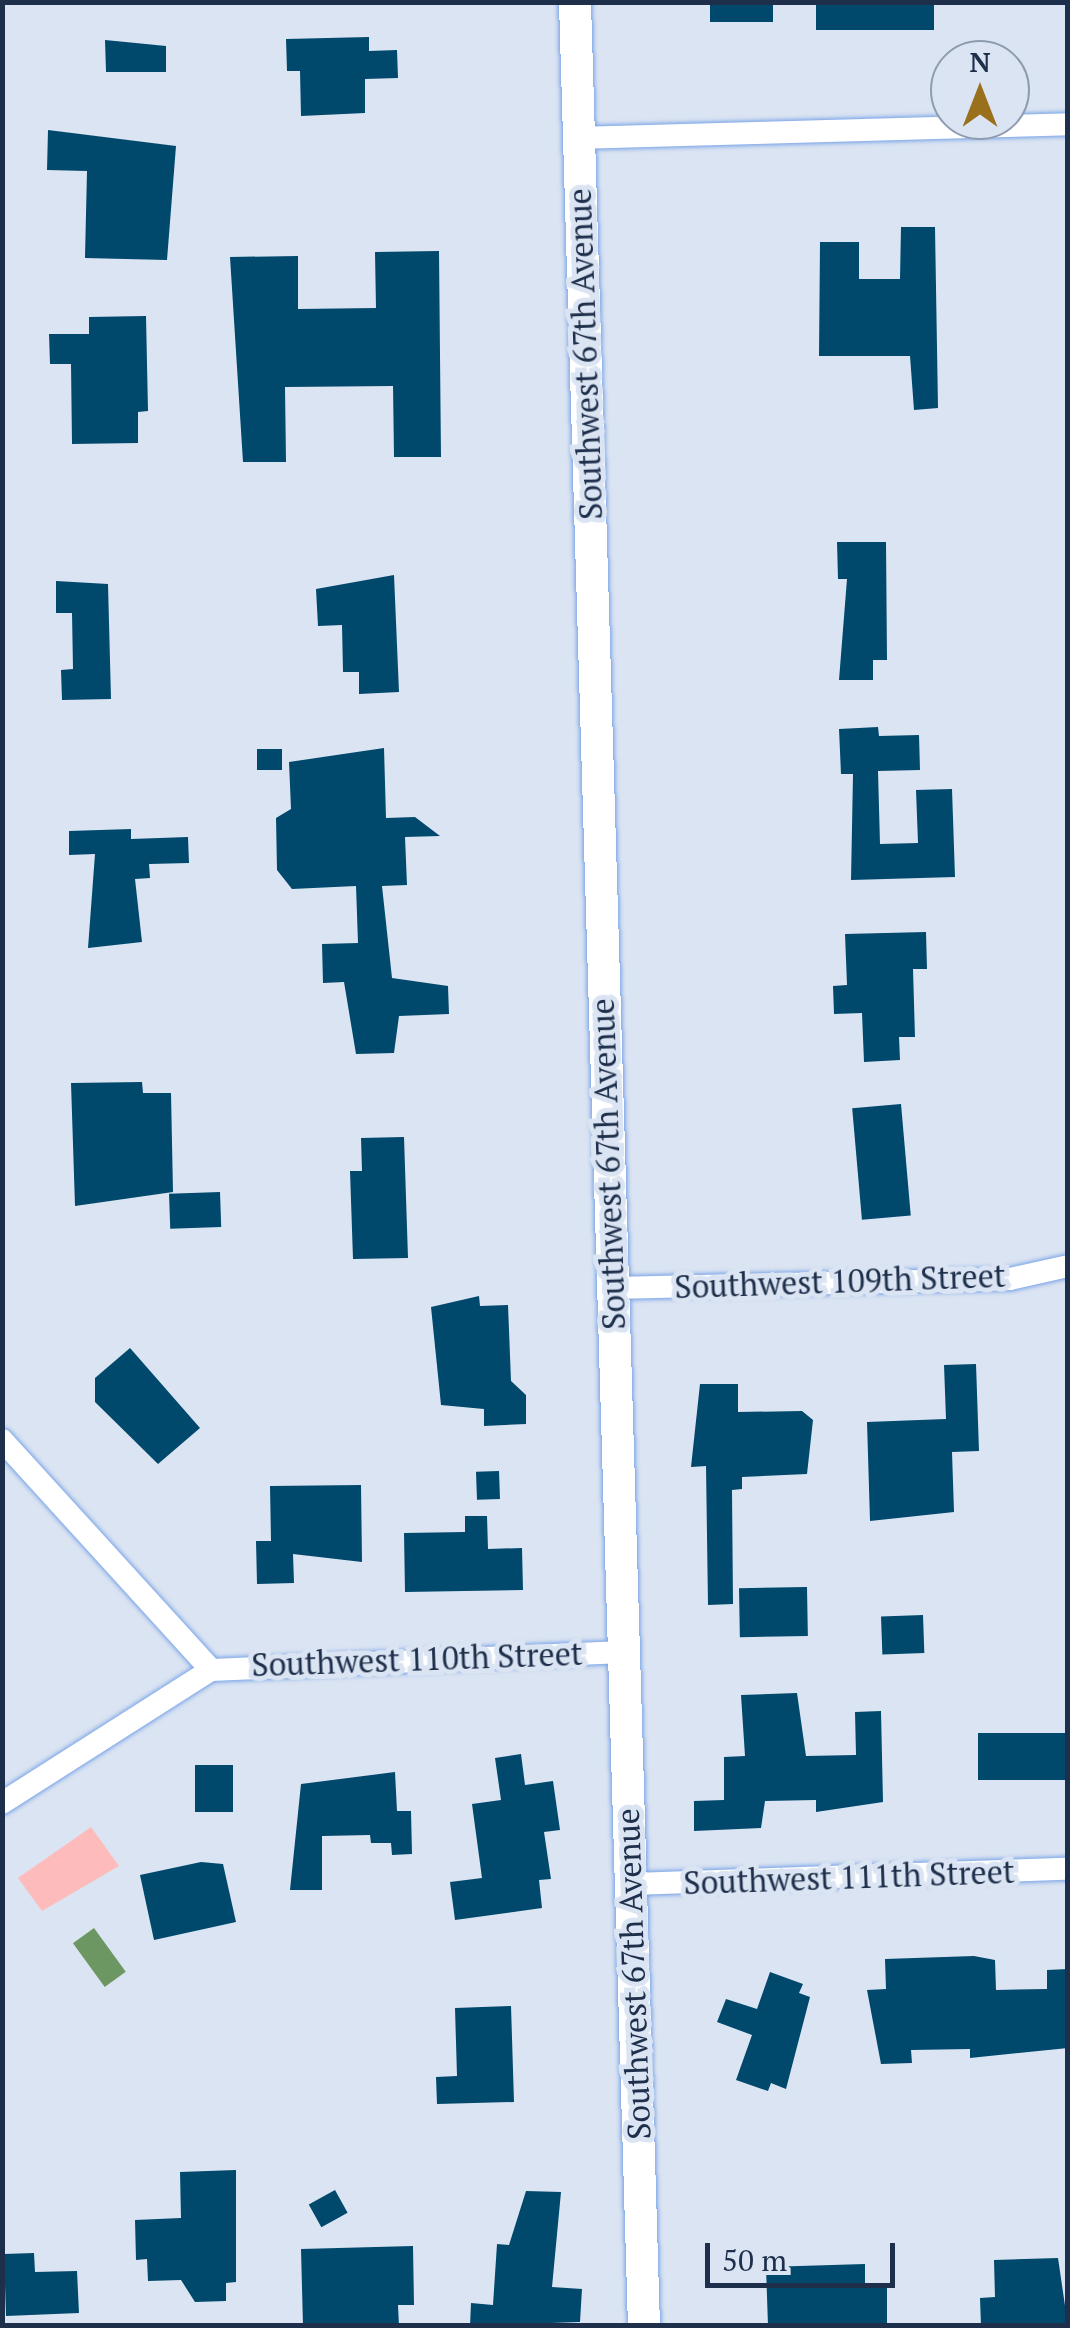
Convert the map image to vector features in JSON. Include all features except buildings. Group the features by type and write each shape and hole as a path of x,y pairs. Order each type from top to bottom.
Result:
{"main road":[{"name":"Southwest 67th Avenue","path":"575,2 644,2326"}],"street":[{"path":"578,138 1068,124"},
{"name":"Southwest 109th Street","path":"612,1288 1010,1279 1068,1266"},
{"path":"2,1431 3,1440 211,1670 2,1803"},
{"name":"Southwest 110th Street","path":"211,1670 624,1652"},
{"name":"Southwest 111th Street","path":"630,1884 1068,1869"}],"shaded area":[{"path":"91,1827 119,1866 42,1911 18,1878"},
{"path":"94,1928 126,1972 105,1987 73,1943"}]}
